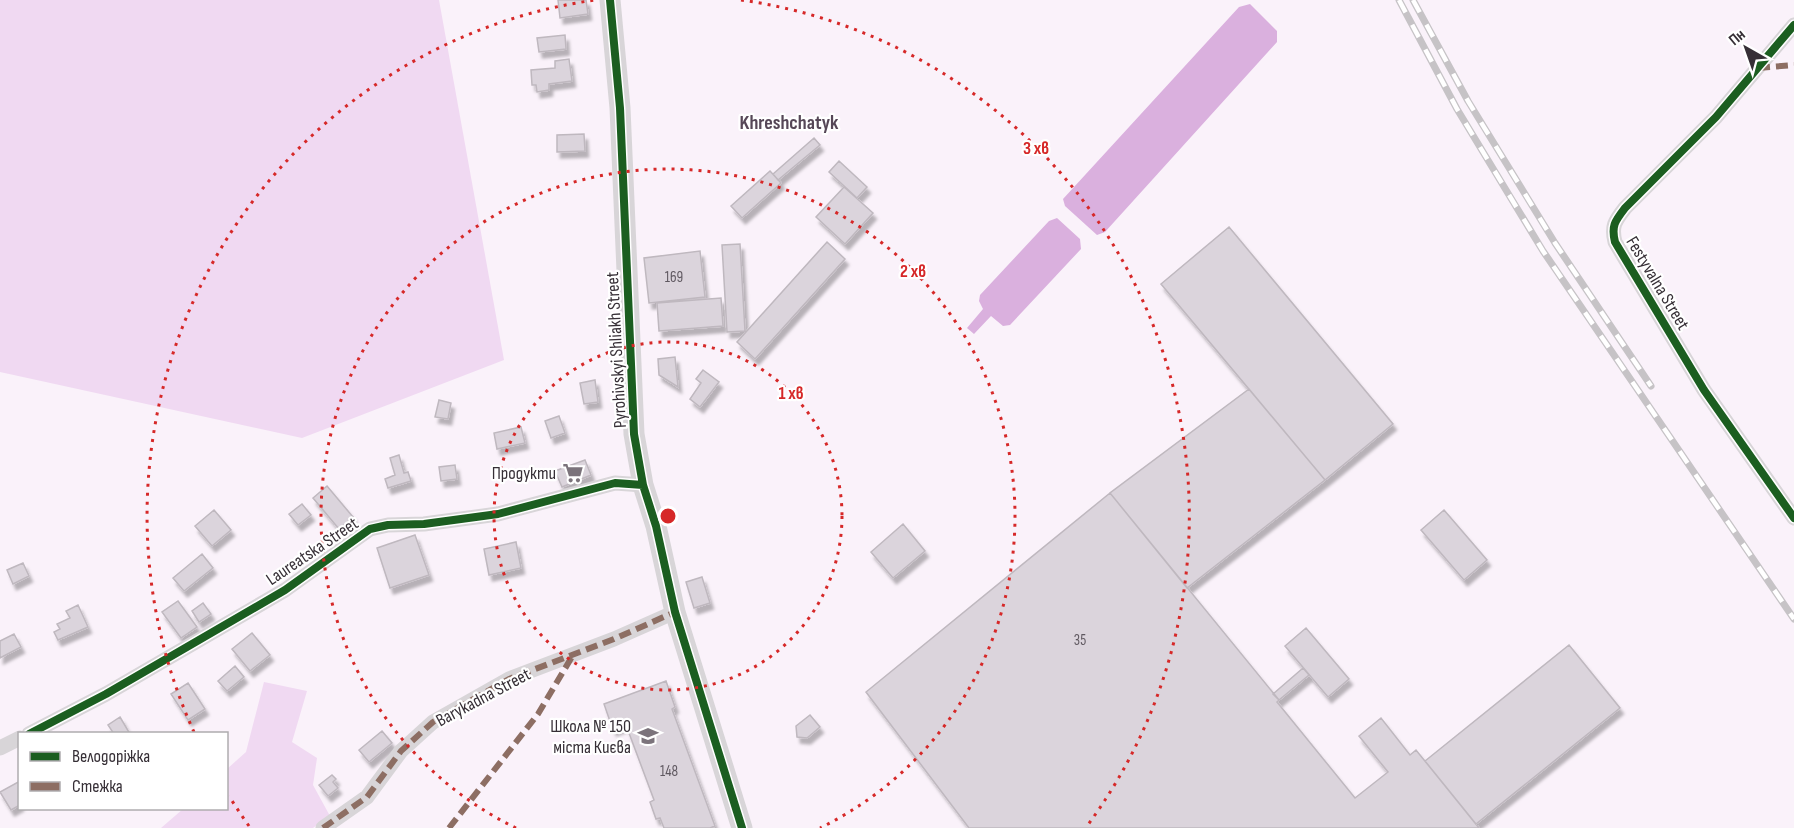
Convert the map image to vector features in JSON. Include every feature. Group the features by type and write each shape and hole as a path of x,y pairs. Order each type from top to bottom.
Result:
{"street":[{"name":"Pyrohivskyi Shliakh Street","path":"610,0 620,108 634,434 643,485 656,526 675,612 742,828"},
{"name":"Festyvalna Street","path":"1794,25 1716,117 1624,207 1612,232 1615,242 1704,390 1794,518"},
{"name":"Laureatska Street","path":"33,732 106,694 285,590 370,529 388,525 424,524 498,514 615,483 643,485"},
{"name":"Barykadna Street","path":"323,828 367,797 401,751 433,722 509,680 614,639 675,612"},
{"path":"0,748 18,739"}],"shaded area":[{"path":"0,0 439,0 504,360 302,438 0,372"},
{"path":"1250,4 1277,31 1277,42 1105,232 1097,235 1065,206 1063,199 1239,7"},
{"path":"1057,218 1080,239 1081,249 1010,325 1003,326 991,316 974,334 967,328 983,309 979,301 980,295 1049,221"},
{"path":"264,682 307,691 292,742 317,758 313,785 330,816 313,828 161,828 182,810 228,810 228,768 246,752"}],"building":[{"path":"558,0 586,0 588,14 560,18"},
{"path":"565,35 566,49 539,52 537,38"},
{"path":"569,59 572,81 549,84 549,90 537,92 536,85 532,85 531,70 555,68 555,61"},
{"path":"584,134 585,151 557,152 557,135"},
{"path":"814,138 820,145 778,180 773,174"},
{"path":"839,161 867,187 857,198 829,172"},
{"path":"770,171 781,183 742,218 731,206"},
{"path":"844,187 873,213 845,244 816,217"},
{"path":"1229,227 1393,424 1325,480 1161,284"},
{"path":"827,242 845,259 755,359 737,342"},
{"path":"740,244 745,331 727,332 722,245"},
{"path":"700,251 705,297 649,303 644,258"},
{"path":"721,298 723,326 659,331 657,303"},
{"path":"675,357 678,387 659,375 658,359"},
{"path":"703,370 719,382 700,407 690,399 701,383 696,379"},
{"path":"595,380 598,402 584,404 580,383"},
{"path":"1249,389 1325,480 1187,588 1110,493"},
{"path":"439,400 451,403 448,419 435,417"},
{"path":"559,416 565,433 551,438 545,421"},
{"path":"521,427 525,443 497,449 494,433"},
{"path":"399,455 404,473 408,472 411,481 388,488 385,479 395,475 390,458"},
{"name":"Продукти","path":"585,460 591,475 562,487 555,471"},
{"path":"455,465 457,479 441,481 439,467"},
{"path":"327,486 353,517 339,529 313,498"},
{"path":"1110,493 1279,700 1277,702 1355,798 1388,772 1359,736 1381,718 1410,755 1416,750 1479,828 969,828 866,692"},
{"path":"302,504 311,515 298,525 289,514"},
{"path":"214,510 231,530 212,546 195,526"},
{"path":"1444,510 1487,560 1464,580 1421,530"},
{"path":"903,524 925,551 893,578 871,552"},
{"path":"415,535 429,575 390,588 377,548"},
{"path":"516,542 521,568 489,575 484,549"},
{"path":"202,554 213,568 184,591 173,578"},
{"path":"23,563 29,576 13,584 7,570"},
{"path":"702,577 710,603 694,608 686,582"},
{"path":"178,601 197,627 181,638 162,612"},
{"path":"203,603 211,614 199,622 192,611"},
{"path":"78,605 88,627 58,640 54,632 60,629 57,624 70,618 66,611"},
{"path":"1306,628 1349,679 1328,697 1285,646"},
{"path":"252,633 270,655 250,671 232,649"},
{"path":"14,634 21,647 0,658 0,641"},
{"path":"1569,645 1620,708 1476,824 1425,761"},
{"path":"235,666 244,677 227,691 218,681"},
{"path":"1303,668 1309,675 1279,700 1273,694"},
{"path":"666,681 675,707 672,709 715,826 710,828 664,828 660,818 656,819 650,802 654,800 626,725 613,730 604,704"},
{"path":"188,683 205,709 188,720 171,694"},
{"path":"810,715 820,727 807,738 797,737 796,726"},
{"path":"120,717 129,732 113,732 108,725"},
{"path":"382,731 392,743 369,762 359,750"},
{"path":"332,775 336,779 333,782 338,788 328,796 319,785"},
{"path":"18,782 18,806 11,810 0,792"}],"railway":[{"path":"1399,0 1457,109 1543,251 1794,619"},
{"path":"1413,0 1468,101 1555,243 1651,386"}],"marked path":[{"path":"1758,68 1794,65"},
{"path":"323,828 367,797 401,751 433,722 509,679 614,639 675,612"},
{"path":"449,828 538,714 573,655"}],"cycle path":[{"path":"610,0 620,108 634,434 643,485 656,526 675,612 742,828"},
{"path":"1794,25 1716,117 1625,208 1616,220 1613,232 1615,242 1704,390 1794,518"},
{"path":"33,732 106,694 285,590 370,529 388,525 424,524 498,514 615,483 643,485"}],"place":[{"name":"Продукти","path":"573,473"},
{"name":"Школа № 150 міста Києва","path":"648,736"}],"district":[{"name":"Khreshchatyk","path":"789,122"}]}
